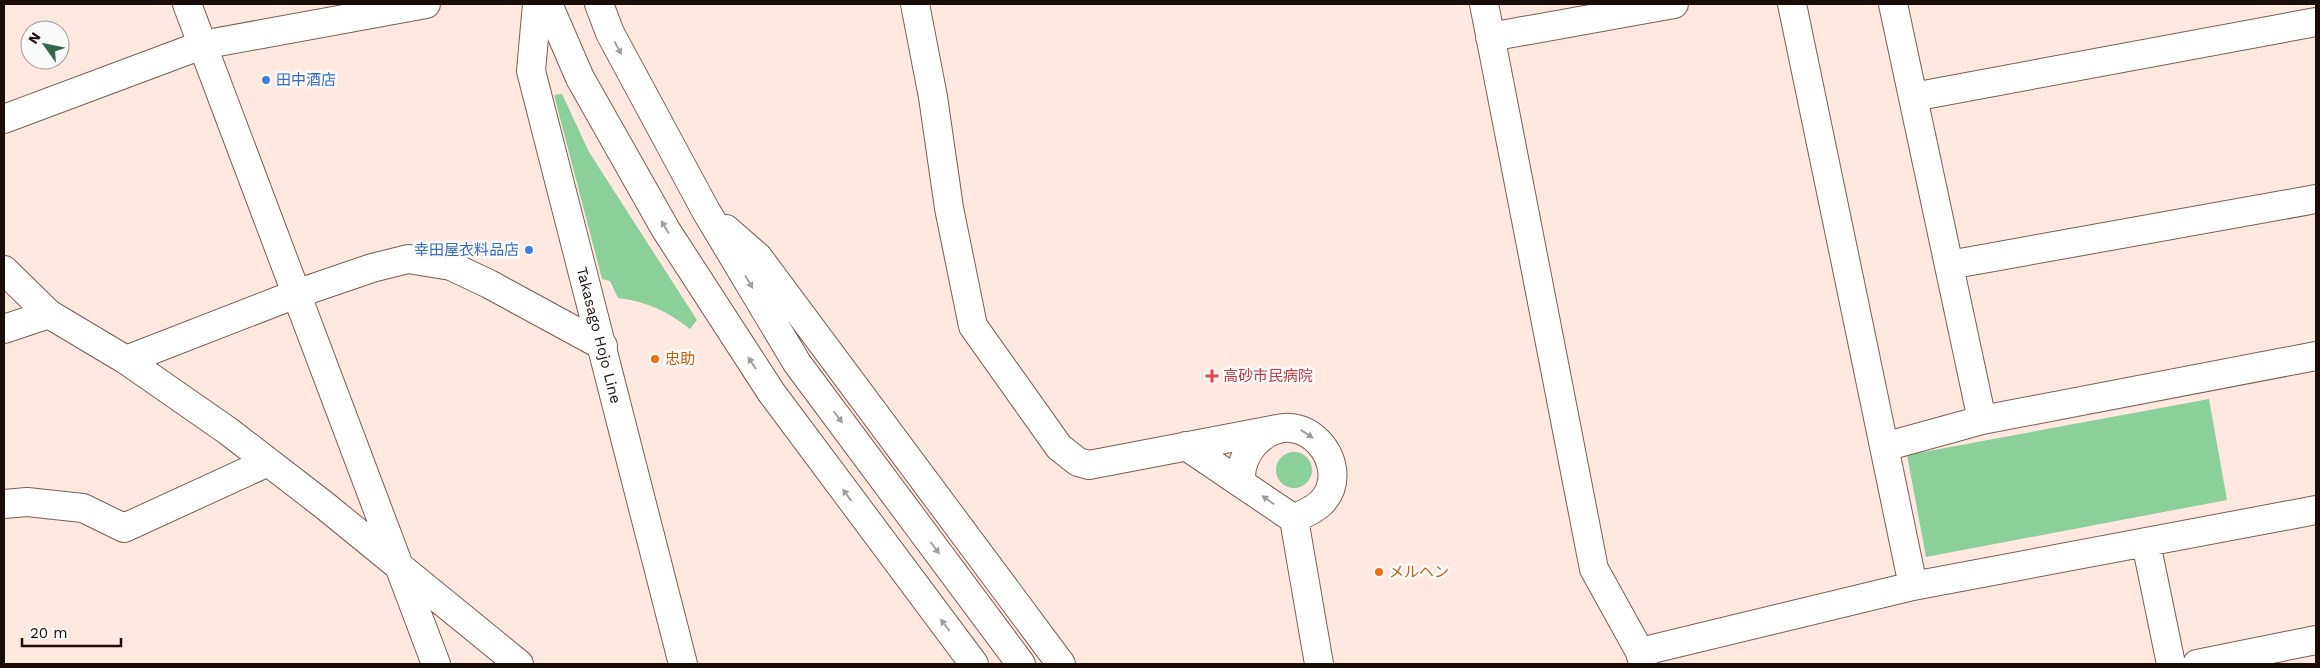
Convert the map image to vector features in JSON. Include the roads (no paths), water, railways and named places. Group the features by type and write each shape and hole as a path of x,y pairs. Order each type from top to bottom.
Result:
{"street":[{"path":"187,4 397,566 436,664"},
{"path":"4,119 202,45 426,4"},
{"name":"Takasago Hojo Line","path":"537,4 531,71 683,664"},
{"path":"548,4 580,78 661,221 771,392 974,664"},
{"path":"599,4 610,33 706,211 797,363 1022,664"},
{"path":"915,4 933,97 949,208 973,326 1059,447 1078,462 1089,465 1276,429 1299,429 1308,433 1321,444 1331,462 1332,475 1328,492 1322,503 1294,519"},
{"path":"1484,4 1594,569 1642,658 1913,586 2316,510"},
{"path":"1490,37 1674,4"},
{"path":"1792,4 1913,586"},
{"path":"1893,4 1982,420"},
{"path":"1913,97 2316,22"},
{"path":"1949,265 2316,199"},
{"path":"706,211 758,257 1061,664"},
{"path":"126,360 296,294 372,268 408,259 451,266 603,346"},
{"path":"4,270 49,314 126,360 228,431 519,664"},
{"path":"4,329 49,314"},
{"path":"1884,447 1982,420 2316,356"},
{"path":"1242,482 1240,473 1247,452 1263,436 1276,429"},
{"path":"1186,446 1242,482 1294,519 1320,664"},
{"path":"4,504 27,502 83,508 124,528 268,462"},
{"path":"2146,543 2171,664"},
{"path":"2196,664 2316,640"}],"place":[{"name":"田中酒店","path":"266,80"},
{"name":"幸田屋衣料品店","path":"529,250"},
{"name":"忠助","path":"655,359"},
{"name":"高砂市民病院","path":"1212,376"},
{"name":"メルヘン","path":"1379,572"}]}
